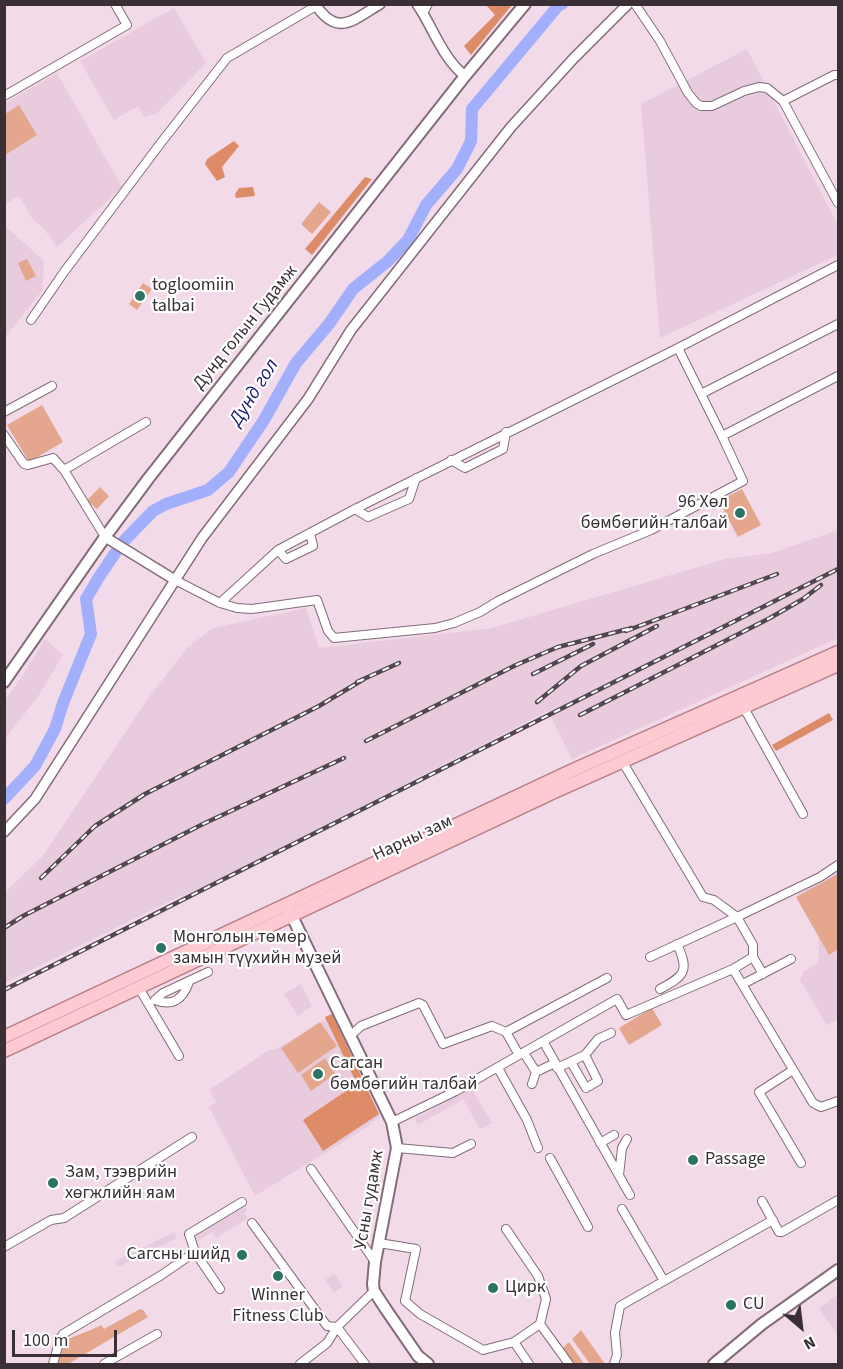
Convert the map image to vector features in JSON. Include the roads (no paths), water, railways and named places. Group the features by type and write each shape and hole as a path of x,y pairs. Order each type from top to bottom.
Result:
{"main road":[{"name":"Дунд голын Гудамж","path":"4,682 105,537 155,470 465,76 525,4"},
{"name":"Нарны зам","path":"4,1051 139,988 289,910 551,781 838,652"},
{"name":"Нарны зам","path":"4,1037 744,708 822,673 838,663"},
{"path":"534,802 525,800 551,781"},
{"name":"Усны гудамж","path":"289,910 392,1122 397,1148 375,1262 374,1291"},
{"path":"714,1365 762,1324 838,1270"},
{"path":"374,1291 418,1356 428,1365"}],"street":[{"path":"4,96 127,25 115,4"},
{"path":"31,320 64,272 227,58 315,5 326,19 345,24 380,4"},
{"path":"417,4 426,9 447,56 458,71 465,76"},
{"path":"4,832 35,799 204,536 308,399 351,330 475,170 542,92 628,4"},
{"path":"635,4 660,41 688,93 696,103 701,106 712,106 744,91 759,87 767,88 783,101 838,203"},
{"path":"783,101 838,75"},
{"path":"220,603 278,550 838,265"},
{"path":"701,394 838,324"},
{"path":"4,435 24,464 28,465 51,457 64,470 105,537 175,580 220,603 252,609 316,600 328,630 334,638 435,628 480,612 593,554 651,530 743,481 678,348"},
{"path":"722,436 838,376"},
{"path":"4,412 51,386"},
{"path":"64,470 147,423"},
{"path":"451,460 465,468 503,449 506,432"},
{"path":"355,509 368,517 409,499 416,478"},
{"path":"278,550 286,559 313,546 310,533"},
{"path":"744,708 803,813"},
{"path":"622,761 703,897 714,900 737,917 753,945 753,957 763,974"},
{"path":"650,957 820,877 838,865"},
{"path":"660,989 681,977 683,972 684,958 677,944"},
{"path":"392,1122 456,1091 617,999 626,1015 733,969 753,957"},
{"path":"743,984 791,959"},
{"path":"733,969 784,1050 813,1103 821,1107 838,1101"},
{"path":"189,982 177,1002 168,1003 155,1000 163,993 208,972"},
{"path":"506,1032 607,978"},
{"path":"139,988 179,1056"},
{"path":"350,1036 360,1026 419,1003 423,1005 443,1044 492,1026 506,1032 536,1072"},
{"path":"536,1072 571,1062 585,1055 598,1039 611,1033"},
{"path":"543,1041 630,1195"},
{"path":"571,1062 586,1088 598,1081 585,1055"},
{"path":"498,1068 527,1120 538,1148"},
{"path":"793,1070 759,1092 801,1163"},
{"path":"532,1084 536,1072"},
{"path":"600,1143 614,1135"},
{"path":"4,1247 51,1220 64,1218 192,1137"},
{"path":"619,1175 622,1148 627,1139"},
{"path":"397,1148 453,1154 471,1144"},
{"path":"550,1158 588,1227"},
{"path":"310,1169 375,1262"},
{"path":"762,1201 779,1232 782,1232 838,1200"},
{"path":"220,1289 195,1252 189,1234 242,1202"},
{"path":"622,1209 664,1281"},
{"path":"614,1365 617,1355 615,1333 620,1306 772,1220"},
{"path":"252,1223 327,1326 337,1327 365,1365"},
{"path":"379,1243 416,1249 405,1301 420,1314 483,1350 514,1342 540,1324 546,1299 538,1276 506,1229"},
{"path":"53,1365 63,1334 160,1276 195,1252"},
{"path":"300,1365 327,1343 337,1327 374,1291"},
{"path":"540,1324 569,1365"},
{"path":"104,1365 157,1334"},
{"path":"514,1342 529,1365"},
{"path":"617,1355 623,1365"}],"waterway":[{"name":"Дунд гол","path":"4,799 35,766 55,729 91,634 86,599 122,543 153,511 166,504 208,490 229,472 264,420 296,363 329,324 353,289 388,261 408,240 426,205 457,169 471,141 472,109 562,4"}],"railway":[{"path":"4,990 838,569"},
{"path":"626,631 777,574"},
{"path":"580,715 770,618 803,599 821,585"},
{"path":"537,702 581,666 657,626"},
{"path":"366,741 516,665 558,647 632,628"},
{"path":"533,674 593,644"},
{"path":"357,682 399,663"},
{"path":"41,878 95,826 145,794 319,706 364,679"},
{"path":"4,928 23,916 203,824 344,758"}],"place":[{"name":"togloomiin talbai","path":"140,296"},
{"name":"96 Хөл бөмбөгийн талбай","path":"740,513"},
{"name":"Монголын төмөр замын түүхийн музей","path":"161,948"},
{"name":"Сагсан бөмбөгийн талбай","path":"318,1074"},
{"name":"Passage","path":"693,1160"},
{"name":"Зам, тээврийн хөгжлийн яам","path":"53,1183"},
{"name":"Сагсны шийд","path":"242,1255"},
{"name":"Winner Fitness Club","path":"278,1276"},
{"name":"Цирк","path":"493,1288"},
{"name":"CU","path":"731,1305"}]}
